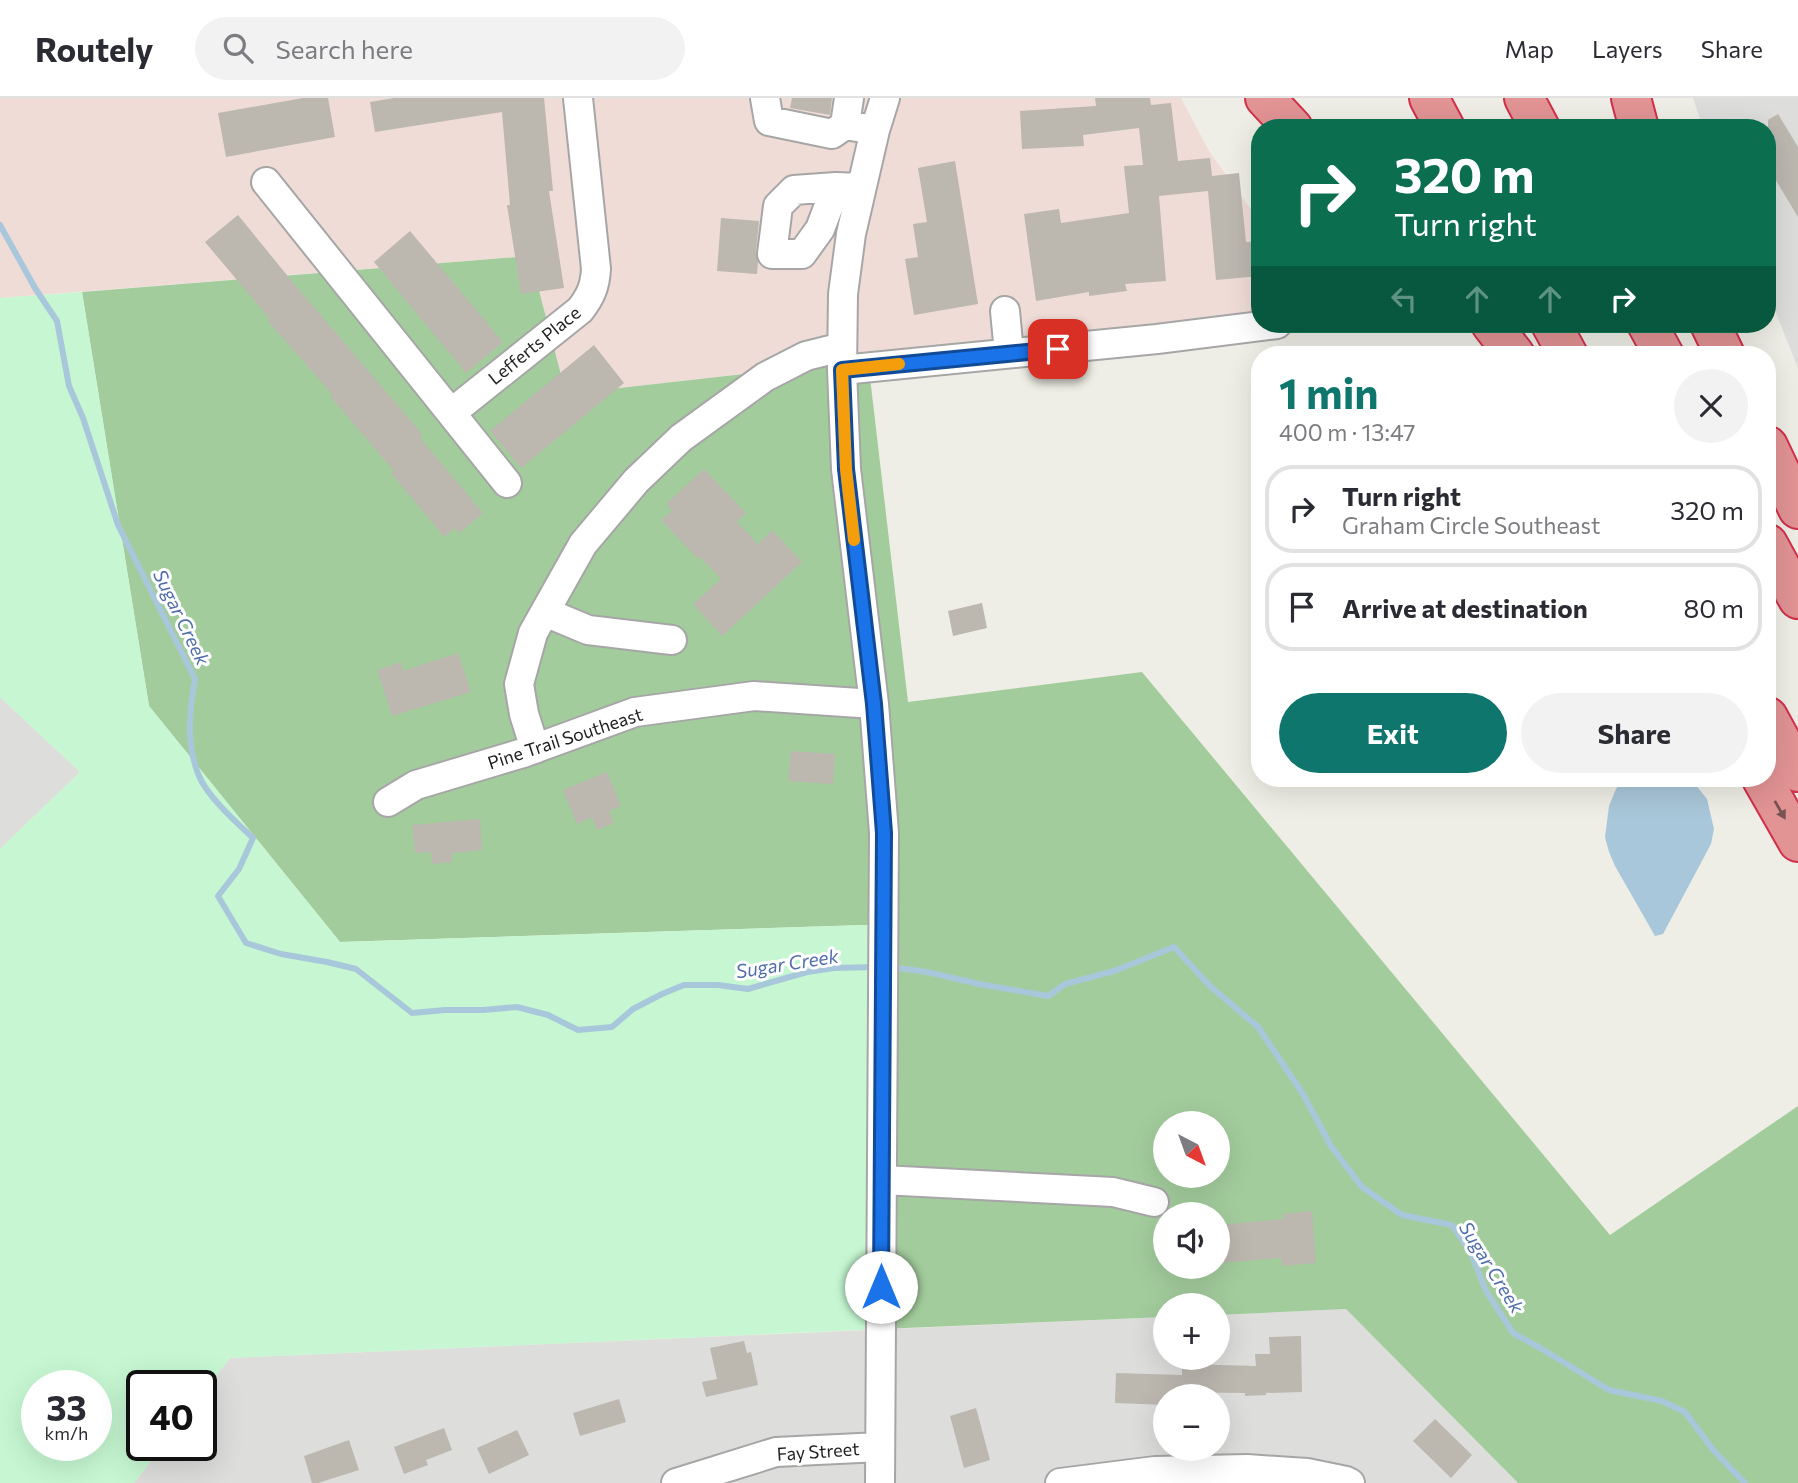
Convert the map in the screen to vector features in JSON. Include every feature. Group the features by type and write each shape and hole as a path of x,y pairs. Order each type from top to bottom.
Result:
{"highway":[{"path":"1265,98 1285,119"},
{"path":"1429,98 1440,119"},
{"path":"1524,98 1535,119"},
{"path":"1630,98 1636,119"},
{"path":"1776,463 1798,509"},
{"path":"1776,559 1798,599"},
{"path":"1776,732 1798,772"},
{"path":"1767,787 1798,842"}],"street":[{"name":"Lefferts Place","path":"451,413 580,310 595,285 596,269 578,98"},
{"path":"765,98 769,121 832,134 847,111 875,130"},
{"path":"880,1483 884,833 874,704 846,469 842,359 843,293 851,234 849,187 875,130 885,98"},
{"path":"266,182 507,483"},
{"path":"1005,311 1009,354"},
{"path":"535,749 524,714 519,684 533,633 583,544 636,481 681,438 765,377 806,356 842,359 1009,354 1251,327"},
{"path":"545,612 588,630 672,640"},
{"name":"Pine Trail Southeast","path":"388,802 416,785 535,749 635,712 754,696 874,704"},
{"path":"882,1180 1113,1192 1154,1202"},
{"name":"Fay Street","path":"676,1483 776,1452 880,1447"},
{"path":"1059,1483 1154,1471 1247,1469 1307,1472 1350,1483"}],"shaded area":[{"path":"0,98 1181,98 1209,151 1251,209 1251,317 566,394 530,256 0,298"},
{"path":"1693,98 1798,98 1798,368 1776,313 1776,119 1700,119"},
{"path":"0,697 80,772 0,849"},
{"path":"1346,1309 1518,1483 134,1483 151,1461 217,1461 217,1375 230,1358 1153,1318 1153,1370 1230,1370 1230,1314"}],"green space":[{"path":"530,256 566,394 868,360 908,702 1142,672 1610,1235 1798,1106 1798,1483 1518,1483 1346,1309 1230,1314 1230,1293 1153,1293 1153,1318 882,1329 896,924 340,942 149,706 82,292"},
{"path":"82,292 149,706 340,942 896,924 882,1329 230,1358 217,1375 217,1370 126,1370 126,1461 151,1461 134,1483 0,1483 0,849 80,772 0,697 0,298"}],"water":[{"path":"1697,787 1707,799 1714,829 1711,844 1663,934 1655,936 1609,852 1605,837 1609,806 1616,789"}],"building":[{"path":"303,98 328,98 335,137 226,157 218,113"},
{"path":"394,98 544,98 553,191 549,191 564,288 521,294 507,205 510,205 502,112 375,132 370,102"},
{"path":"792,98 832,98 830,115 790,108"},
{"path":"1095,98 1150,98 1151,105 1171,103 1178,161 1210,158 1212,176 1239,173 1246,242 1251,242 1251,277 1216,280 1208,191 1159,196 1166,281 1125,284 1127,291 1089,296 1089,292 1036,301 1024,214 1059,209 1061,223 1129,213 1124,166 1143,165 1139,128 1083,135 1084,146 1022,149 1020,111 1096,106"},
{"path":"1778,114 1798,147 1798,217 1776,180 1776,119 1770,119"},
{"path":"955,161 978,304 914,315 905,259 918,257 913,224 927,222 918,168"},
{"path":"238,215 423,435 420,438 483,513 459,533 455,528 444,537 391,473 394,471 330,396 332,394 267,320 269,318 205,242"},
{"path":"721,218 759,221 757,274 717,271"},
{"path":"410,231 503,342 466,373 374,262"},
{"path":"594,345 624,383 521,468 490,431"},
{"path":"704,469 746,513 737,522 758,544 772,530 802,562 722,636 693,604 721,579 661,520 672,511 666,504"},
{"path":"982,603 987,628 953,636 948,611"},
{"path":"458,653 471,692 392,716 377,670 401,662 403,671"},
{"path":"791,751 835,754 833,784 788,781"},
{"path":"607,772 621,806 609,811 614,823 597,830 592,817 577,824 563,790"},
{"path":"480,819 482,850 452,853 452,862 432,864 431,852 415,853 412,825"},
{"path":"1312,1211 1316,1263 1282,1266 1281,1258 1230,1262 1230,1224 1284,1219 1283,1214"},
{"path":"1301,1336 1302,1392 1245,1396 1245,1393 1230,1393 1230,1384 1153,1384 1153,1404 1115,1403 1116,1373 1182,1375 1182,1370 1230,1370 1230,1365 1256,1366 1255,1354 1270,1354 1269,1337"},
{"path":"744,1341 747,1353 751,1352 758,1385 706,1397 702,1382 717,1379 710,1348"},
{"path":"619,1399 626,1422 580,1436 573,1413"},
{"path":"976,1408 990,1460 964,1468 950,1416"},
{"path":"1435,1419 1472,1455 1451,1478 1413,1441"},
{"path":"444,1428 452,1450 426,1460 428,1465 404,1474 394,1447"},
{"path":"517,1430 529,1455 489,1474 477,1448"},
{"path":"349,1440 359,1470 312,1483 304,1456"}],"waterway":[{"name":"Sugar Creek","path":"0,225 57,321 69,386 83,418 118,525 195,679 190,728 192,752 199,776 215,800 253,838 239,869 218,896 246,943 281,954 356,969 412,1013 517,1007 548,1015 578,1030 612,1027 633,1009 684,985 718,985 748,989 807,972 877,967"},
{"name":"Sugar Creek","path":"892,967 1048,996 1065,984 1114,971 1174,947 1210,986 1258,1027 1303,1094 1331,1146 1362,1187 1402,1215 1452,1225 1471,1253 1486,1291 1513,1333 1609,1390 1662,1401 1685,1412 1714,1451 1745,1483"}],"slow traffic":[{"path":"854,540 846,469 842,370 899,364"}],"route":[{"path":"881,1287 884,833 874,704 846,469 842,370 1058,349"}]}
